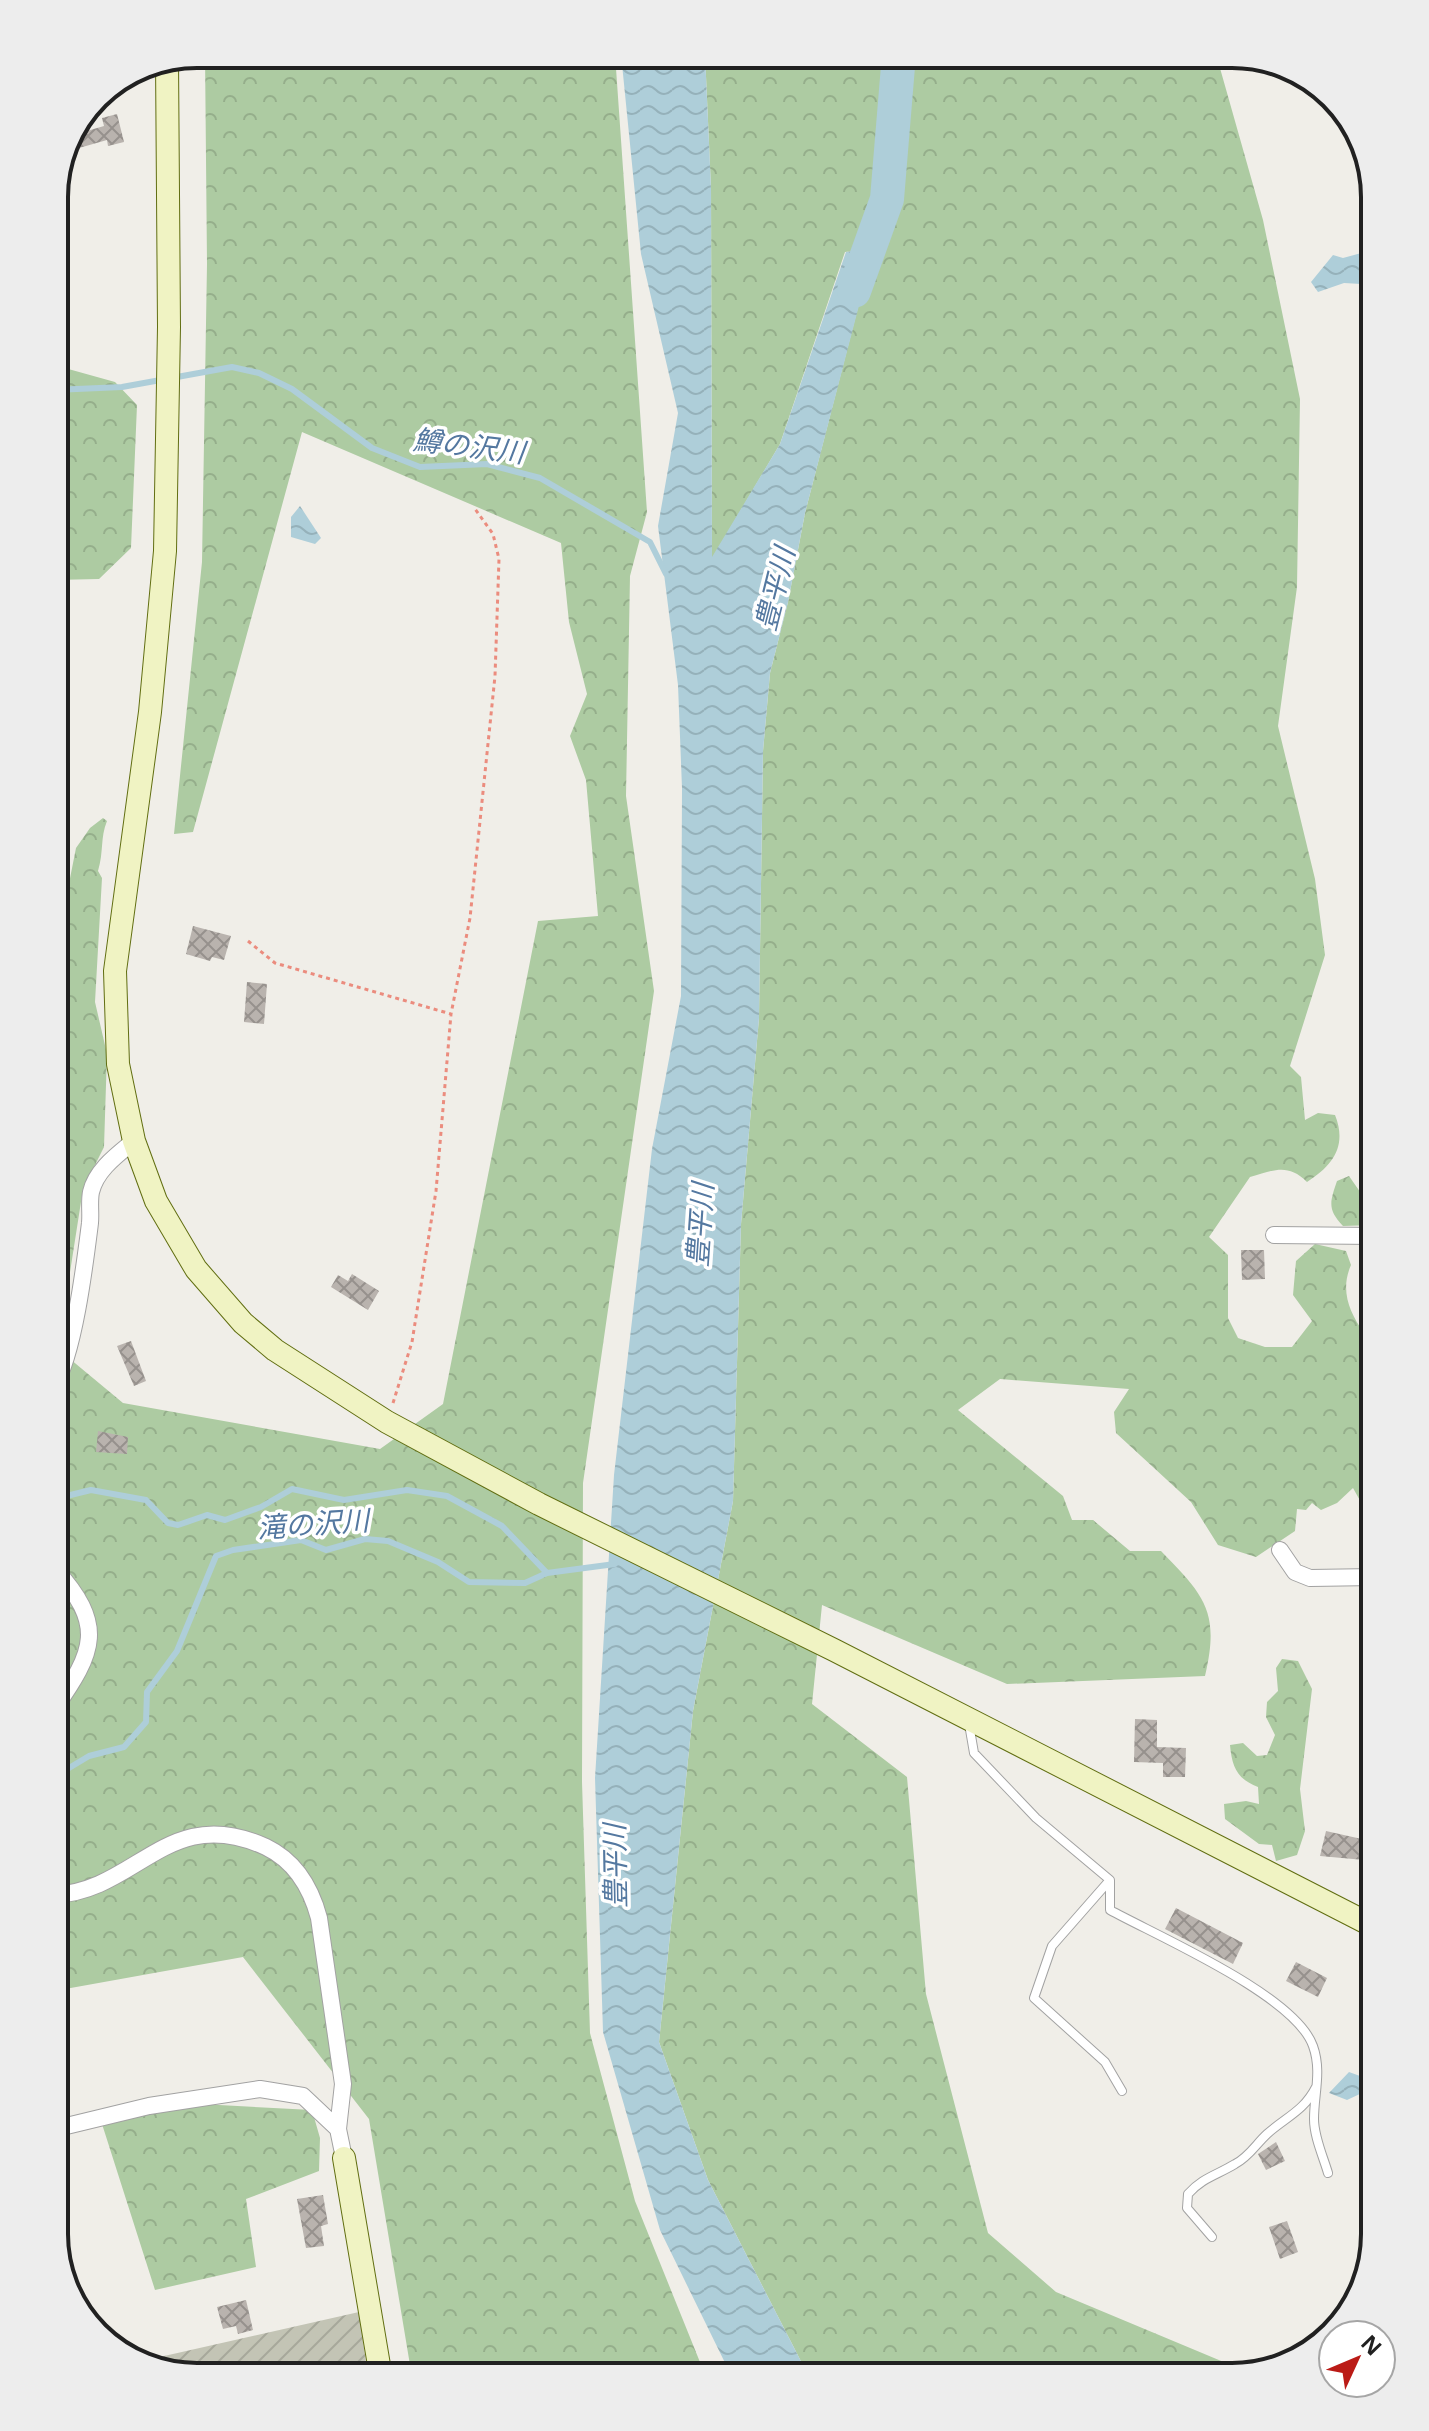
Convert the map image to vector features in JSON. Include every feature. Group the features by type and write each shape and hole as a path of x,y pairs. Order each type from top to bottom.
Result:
{"street":[{"path":"167,72 169,327 165,551 150,712 115,971 118,1064 134,1141 162,1212 196,1269 219,1298 275,1350 387,1422 539,1504 834,1650 1361,1920"},
{"path":"68,1345 90,1221 91,1191 107,1163 134,1141"},
{"path":"1274,1235 1361,1236"},
{"path":"1280,1550 1295,1572 1310,1578 1361,1577"},
{"path":"68,1584 78,1595 88,1623 89,1651 68,1690"},
{"path":"68,1892 87,1888 190,1834 223,1833 246,1838 274,1851 300,1873 314,1896 319,1918 343,2084 338,2129 379,2363"},
{"path":"68,2126 149,2106 260,2089 303,2096 338,2129"}],"lane":[{"path":"968,1719 974,1753 1036,1818 1110,1880"},
{"path":"1110,1880 1110,1910 1260,1992 1298,2025 1312,2043 1318,2082 1314,2120 1328,2173"},
{"path":"1110,1880 1052,1946 1034,1998 1105,2062 1122,2091"},
{"path":"1212,2237 1187,2208 1188,2194 1211,2173 1234,2165 1268,2133 1307,2106 1318,2082"}],"path":[{"path":"387,1422 412,1342 436,1191 451,1014 470,918 495,676 499,559 493,534 475,509"},
{"path":"248,941 275,963 451,1014"}],"shaded area":[{"path":"359,2312 366,2363 189,2363 159,2357"}],"green space":[{"path":"205,68 616,68 647,512 630,576 626,796 654,991 583,1483 582,1782 590,2033 635,2201 700,2363 410,2363 369,2119 243,1957 68,1988 68,1357 123,1403 380,1449 443,1404 538,921 598,916 586,780 570,736 587,694 569,622 561,543 302,432 193,832 174,834 202,562 207,264"},
{"path":"706,68 1220,68 1263,220 1300,399 1297,587 1278,726 1315,879 1325,955 1290,1066 1301,1077 1305,1120 1318,1113 1335,1115 1339,1145 1331,1161 1307,1182 1287,1170 1274,1170 1250,1177 1209,1237 1228,1255 1228,1318 1238,1338 1265,1347 1292,1347 1312,1321 1293,1295 1296,1261 1315,1244 1346,1251 1351,1265 1346,1292 1350,1309 1361,1328 1361,1502 1353,1488 1337,1503 1321,1510 1312,1503 1306,1510 1297,1509 1295,1531 1256,1557 1218,1545 1191,1502 1116,1433 1114,1412 1129,1389 1000,1379 958,1410 1063,1496 1072,1520 1093,1520 1130,1551 1161,1551 1189,1581 1205,1606 1209,1620 1211,1636 1205,1676 1007,1684 822,1605 812,1704 907,1777 926,1994 988,2233 1056,2292 1226,2363 802,2363 708,2180 659,2042 693,1711 733,1501 741,1224 759,1018 763,751 770,673 788,602 805,513 873,249 845,252 780,444 712,559 711,188"},
{"path":"68,369 115,382 137,405 131,548 99,579 68,580"},
{"path":"103,818 107,821 98,871 102,878 95,1002 107,1054 104,1147 83,1189 68,1285 68,888 76,848 90,828"},
{"path":"1349,1176 1361,1193 1361,1225 1343,1226 1334,1215 1332,1200 1337,1181"},
{"path":"1282,1659 1298,1661 1312,1689 1300,1789 1305,1831 1297,1855 1276,1861 1272,1845 1259,1844 1225,1819 1224,1804 1246,1801 1259,1804 1258,1787 1237,1771 1230,1745 1243,1743 1257,1756 1267,1755 1275,1735 1266,1717 1267,1702 1278,1691 1276,1668"},
{"path":"182,2103 312,2110 320,2138 319,2171 246,2199 256,2267 155,2290 102,2124"}],"water":[{"path":"622,68 706,68 711,188 712,557 780,444 846,252 874,248 805,513 788,602 770,673 763,751 759,1018 741,1224 733,1501 693,1711 659,2042 708,2180 802,2363 725,2363 660,2230 603,2032 595,1778 614,1475 652,1149 681,996 682,788 678,685 658,526 678,413 641,254"},
{"path":"1361,253 1361,284 1344,283 1318,292 1311,282 1333,255 1343,258"},
{"path":"300,506 321,538 315,544 291,537 291,517"},
{"path":"1349,2072 1361,2076 1361,2093 1347,2100 1329,2093"}],"building":[{"path":"117,114 124,142 108,146 107,140 78,148 87,131 104,126 102,118"},
{"path":"193,926 231,936 224,960 212,957 210,961 186,954"},
{"path":"247,982 267,984 264,1024 244,1022"},
{"path":"1241,1250 1264,1250 1265,1279 1242,1280"},
{"path":"352,1274 379,1291 368,1310 331,1287 338,1275 348,1281"},
{"path":"131,1341 146,1381 134,1386 117,1346"},
{"path":"98,1431 128,1437 127,1454 96,1452"},
{"path":"1135,1719 1157,1720 1157,1747 1186,1748 1185,1777 1163,1777 1163,1763 1134,1762"},
{"path":"1326,1831 1361,1839 1361,1860 1320,1856"},
{"path":"1176,1908 1243,1943 1233,1964 1165,1929"},
{"path":"1296,1962 1327,1978 1318,1997 1286,1981"},
{"path":"1276,2142 1285,2161 1266,2170 1258,2154"},
{"path":"323,2195 328,2224 321,2226 324,2246 306,2248 297,2199"},
{"path":"1287,2221 1298,2252 1280,2259 1269,2227"},
{"path":"246,2300 253,2330 238,2334 236,2326 223,2329 217,2307"}],"waterway":[{"name":"豊平川","path":"854,291 887,199 898,68"},
{"name":"鱒の沢川","path":"68,389 122,387 232,367 259,373 292,389 372,448 420,467 487,464 540,478 650,542 666,574"},
{"path":"68,1496 91,1490 146,1500 168,1523 178,1525 207,1515 225,1520 261,1507 292,1489 344,1500 407,1490 447,1496 502,1526 547,1573"},
{"name":"滝の沢川","path":"68,1769 89,1756 124,1747 146,1722 147,1692 177,1651 216,1556 233,1550 301,1540 326,1550 365,1539 388,1541 438,1562 469,1582 525,1583 547,1573 615,1564"}]}
